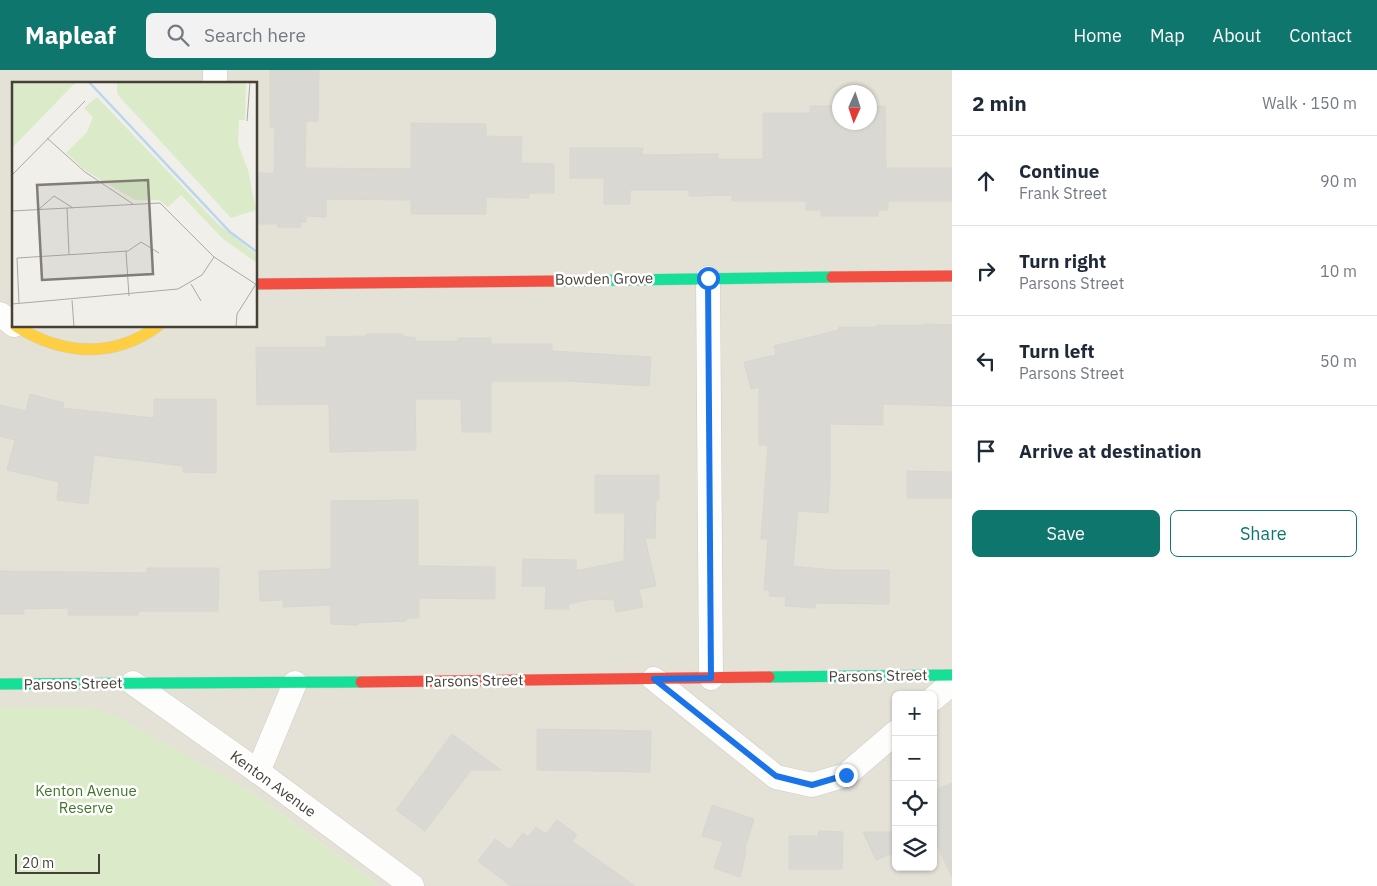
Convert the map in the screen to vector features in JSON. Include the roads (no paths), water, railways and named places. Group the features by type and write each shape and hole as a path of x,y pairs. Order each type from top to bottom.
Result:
{"street":[{"name":"Bowden Grove","path":"258,284 952,276"},
{"path":"708,278 711,678"},
{"path":"0,314 12,324"},
{"path":"19,328 44,342 64,347 86,349 106,349 124,345 140,339 155,328"},
{"name":"Parsons Street","path":"0,684 295,683 952,675"},
{"path":"654,679 776,776 812,785 846,775 892,735"},
{"name":"Kenton Avenue","path":"133,683 258,772 412,886"},
{"path":"258,772 295,683"},
{"name":"Parsons Street","path":"937,696 952,683"}],"park label":[{"name":"Kenton Avenue Reserve","path":"86,800"}]}
